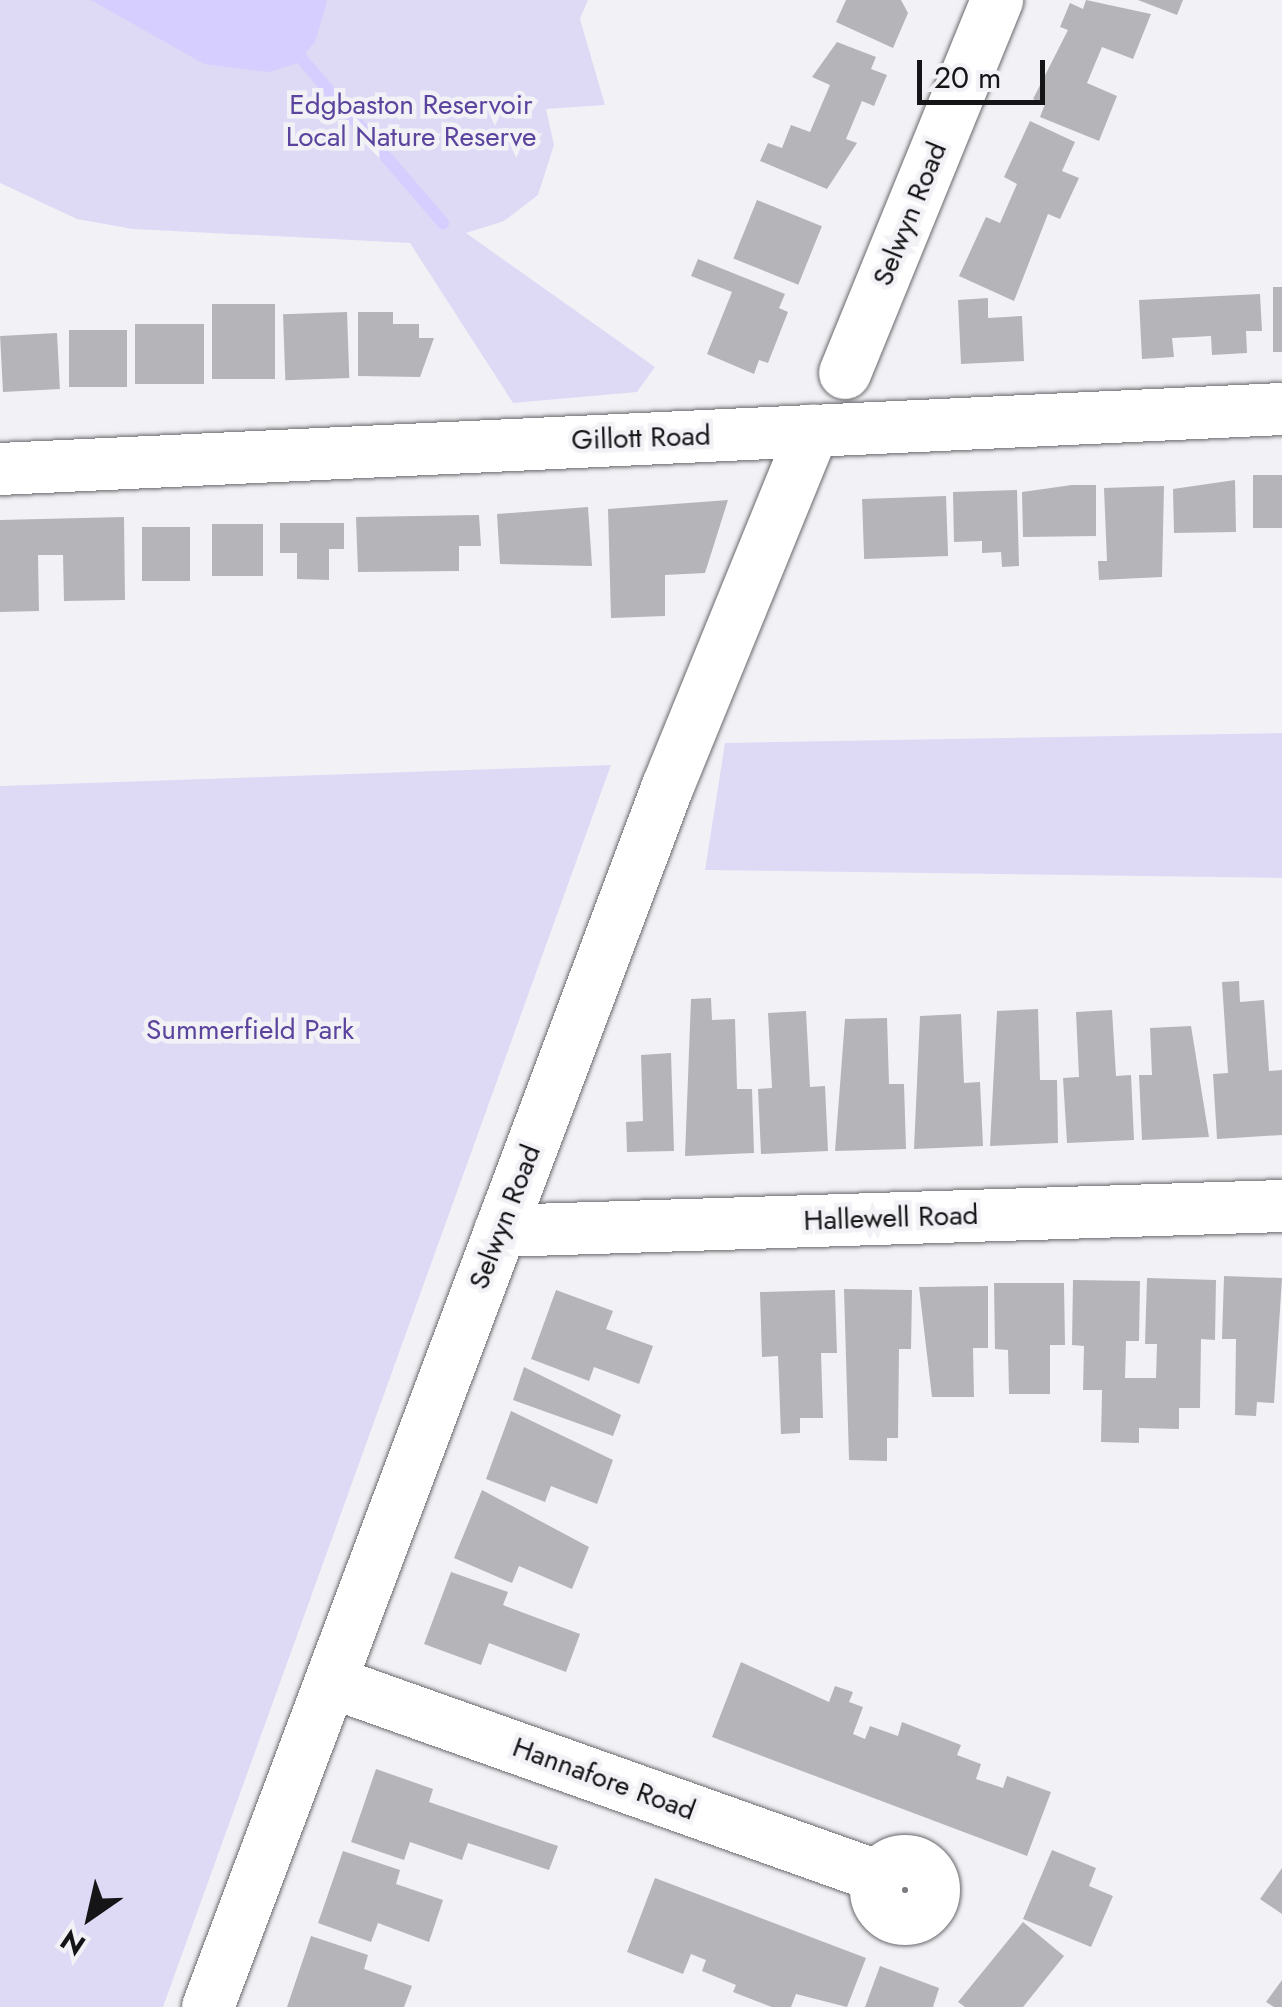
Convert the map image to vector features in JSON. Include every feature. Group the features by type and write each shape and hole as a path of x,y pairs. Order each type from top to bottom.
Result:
{"street":[{"name":"Selwyn Road","path":"845,373 997,0"},
{"name":"Gillott Road","path":"0,469 1282,410"},
{"name":"Selwyn Road","path":"208,2007 500,1231 814,430"},
{"name":"Hallewell Road","path":"500,1231 1282,1206"},
{"name":"Hannafore Road","path":"331,1682 876,1876"}],"green space":[{"name":"Edgbaston Reservoir Local Nature Reserve","path":"0,0 588,0 580,19 605,105 546,109 554,145 538,195 504,221 466,233 655,367 637,392 513,403 410,243 133,229 77,219 0,183"},
{"path":"1282,733 1282,878 705,870 725,743"},
{"name":"Summerfield Park","path":"611,765 163,2007 0,2007 0,786"}],"shaded area":[{"path":"91,0 327,2 315,42 295,64 269,72 204,64"}],"building":[{"path":"846,0 901,0 908,13 893,48 836,22"},
{"path":"1086,0 1151,14 1133,59 1102,47 1087,83 1117,96 1099,141 1040,117 1045,104 1033,99 1068,30 1060,27 1070,3 1083,9"},
{"path":"1138,0 1183,0 1177,15"},
{"path":"837,42 876,57 871,69 887,75 874,106 862,101 846,139 857,143 827,189 760,161 768,143 782,148 791,125 810,132 830,85 812,77"},
{"path":"1030,121 1075,142 1062,171 1079,178 1060,219 1048,214 1014,301 959,276 986,217 1000,223 1017,184 1004,177"},
{"path":"757,200 822,226 798,285 733,258"},
{"path":"698,259 785,294 779,308 788,312 768,363 759,360 754,374 707,354 732,292 691,276"},
{"path":"1273,287 1282,287 1282,352 1273,352"},
{"path":"1260,294 1262,331 1246,331 1247,353 1212,355 1211,336 1172,338 1174,357 1142,359 1139,300"},
{"path":"988,298 988,318 1022,316 1024,361 961,364 958,300"},
{"path":"212,304 275,304 275,379 212,379"},
{"path":"347,312 349,378 285,380 283,314"},
{"path":"358,312 393,312 393,324 419,324 419,338 434,338 420,377 358,376"},
{"path":"135,324 204,324 204,384 135,384"},
{"path":"69,330 127,330 127,387 69,387"},
{"path":"57,333 60,389 3,392 0,336"},
{"path":"1253,475 1282,475 1282,528 1253,528"},
{"path":"1235,480 1236,532 1174,533 1173,489"},
{"path":"1096,485 1096,536 1023,537 1022,492"},
{"path":"1164,486 1162,577 1099,580 1098,561 1107,561 1104,488"},
{"path":"1017,490 1019,566 1002,567 1001,552 982,553 982,541 954,542 953,492"},
{"path":"946,496 948,556 864,559 862,499"},
{"path":"728,500 705,573 665,575 665,616 611,618 608,509"},
{"path":"588,507 592,566 500,564 497,514"},
{"path":"479,515 481,546 459,546 459,571 358,572 356,517"},
{"path":"124,517 125,600 64,601 63,555 38,555 39,611 0,612 0,520"},
{"path":"280,523 344,523 344,549 329,549 329,580 297,579 297,553 280,553"},
{"path":"212,524 263,524 263,576 212,576"},
{"path":"142,527 190,527 190,581 142,581"},
{"path":"1239,981 1240,1002 1264,1000 1269,1071 1282,1070 1282,1135 1217,1139 1213,1074 1228,1073 1222,982"},
{"path":"711,998 712,1020 735,1019 737,1089 752,1089 754,1153 685,1156 691,999"},
{"path":"1038,1009 1040,1080 1057,1080 1058,1143 990,1146 997,1011"},
{"path":"1112,1010 1116,1076 1131,1075 1134,1140 1067,1143 1063,1078 1079,1077 1076,1012"},
{"path":"806,1011 810,1087 825,1086 828,1151 761,1154 758,1089 772,1088 768,1013"},
{"path":"961,1014 964,1083 980,1082 983,1146 914,1149 920,1016"},
{"path":"887,1018 889,1084 904,1084 906,1149 835,1151 845,1019"},
{"path":"1191,1026 1209,1137 1142,1140 1139,1075 1152,1075 1150,1028"},
{"path":"671,1053 674,1151 627,1152 626,1122 643,1121 641,1055"},
{"path":"1224,1276 1282,1278 1274,1403 1257,1402 1256,1416 1235,1415 1236,1339 1222,1339"},
{"path":"1147,1278 1216,1280 1215,1340 1201,1339 1200,1408 1179,1408 1179,1429 1139,1428 1139,1443 1101,1442 1102,1390 1083,1390 1084,1346 1072,1345 1073,1280 1140,1281 1139,1341 1126,1341 1125,1378 1156,1378 1157,1344 1145,1344"},
{"path":"994,1283 1064,1283 1065,1345 1050,1345 1050,1394 1009,1394 1008,1350 995,1349"},
{"path":"988,1286 988,1348 973,1348 974,1397 932,1397 919,1287"},
{"path":"844,1289 912,1290 911,1349 899,1349 898,1438 887,1438 887,1461 849,1460"},
{"path":"556,1290 613,1311 606,1329 653,1346 639,1384 594,1367 589,1381 531,1359"},
{"path":"835,1290 837,1353 821,1353 823,1418 800,1418 800,1433 781,1434 778,1356 762,1357 760,1292"},
{"path":"524,1367 621,1415 613,1436 513,1400"},
{"path":"511,1411 613,1460 597,1504 551,1486 545,1502 486,1479"},
{"path":"482,1490 589,1547 572,1589 519,1566 512,1583 454,1558"},
{"path":"451,1572 508,1592 503,1605 580,1634 566,1672 489,1643 481,1665 424,1644"},
{"path":"741,1662 829,1702 835,1686 853,1692 849,1702 863,1707 853,1734 865,1739 870,1726 898,1736 902,1722 961,1745 957,1755 981,1764 976,1779 1003,1788 1007,1776 1051,1792 1027,1856 712,1737"},
{"path":"376,1769 433,1789 429,1802 558,1846 549,1870 468,1843 462,1860 410,1842 404,1860 351,1842"},
{"path":"1052,1850 1096,1868 1089,1886 1113,1896 1091,1947 1023,1919"},
{"path":"343,1851 400,1870 396,1884 443,1900 429,1942 378,1923 371,1942 318,1923"},
{"path":"1282,1868 1282,1914 1260,1899"},
{"path":"655,1878 866,1958 847,2007 796,1994 791,2007 772,2007 733,1992 736,1985 702,1971 706,1960 691,1954 683,1974 627,1952"},
{"path":"1023,1922 1064,1956 1023,2007 965,2007 958,2002"},
{"path":"311,1936 368,1955 364,1969 412,1986 404,2007 287,2007"},
{"path":"880,1966 939,1988 933,2007 865,2007"},
{"path":"1282,1980 1282,2007 1274,2007 1266,2002"}],"waterway":[{"path":"301,58 443,223"}]}
